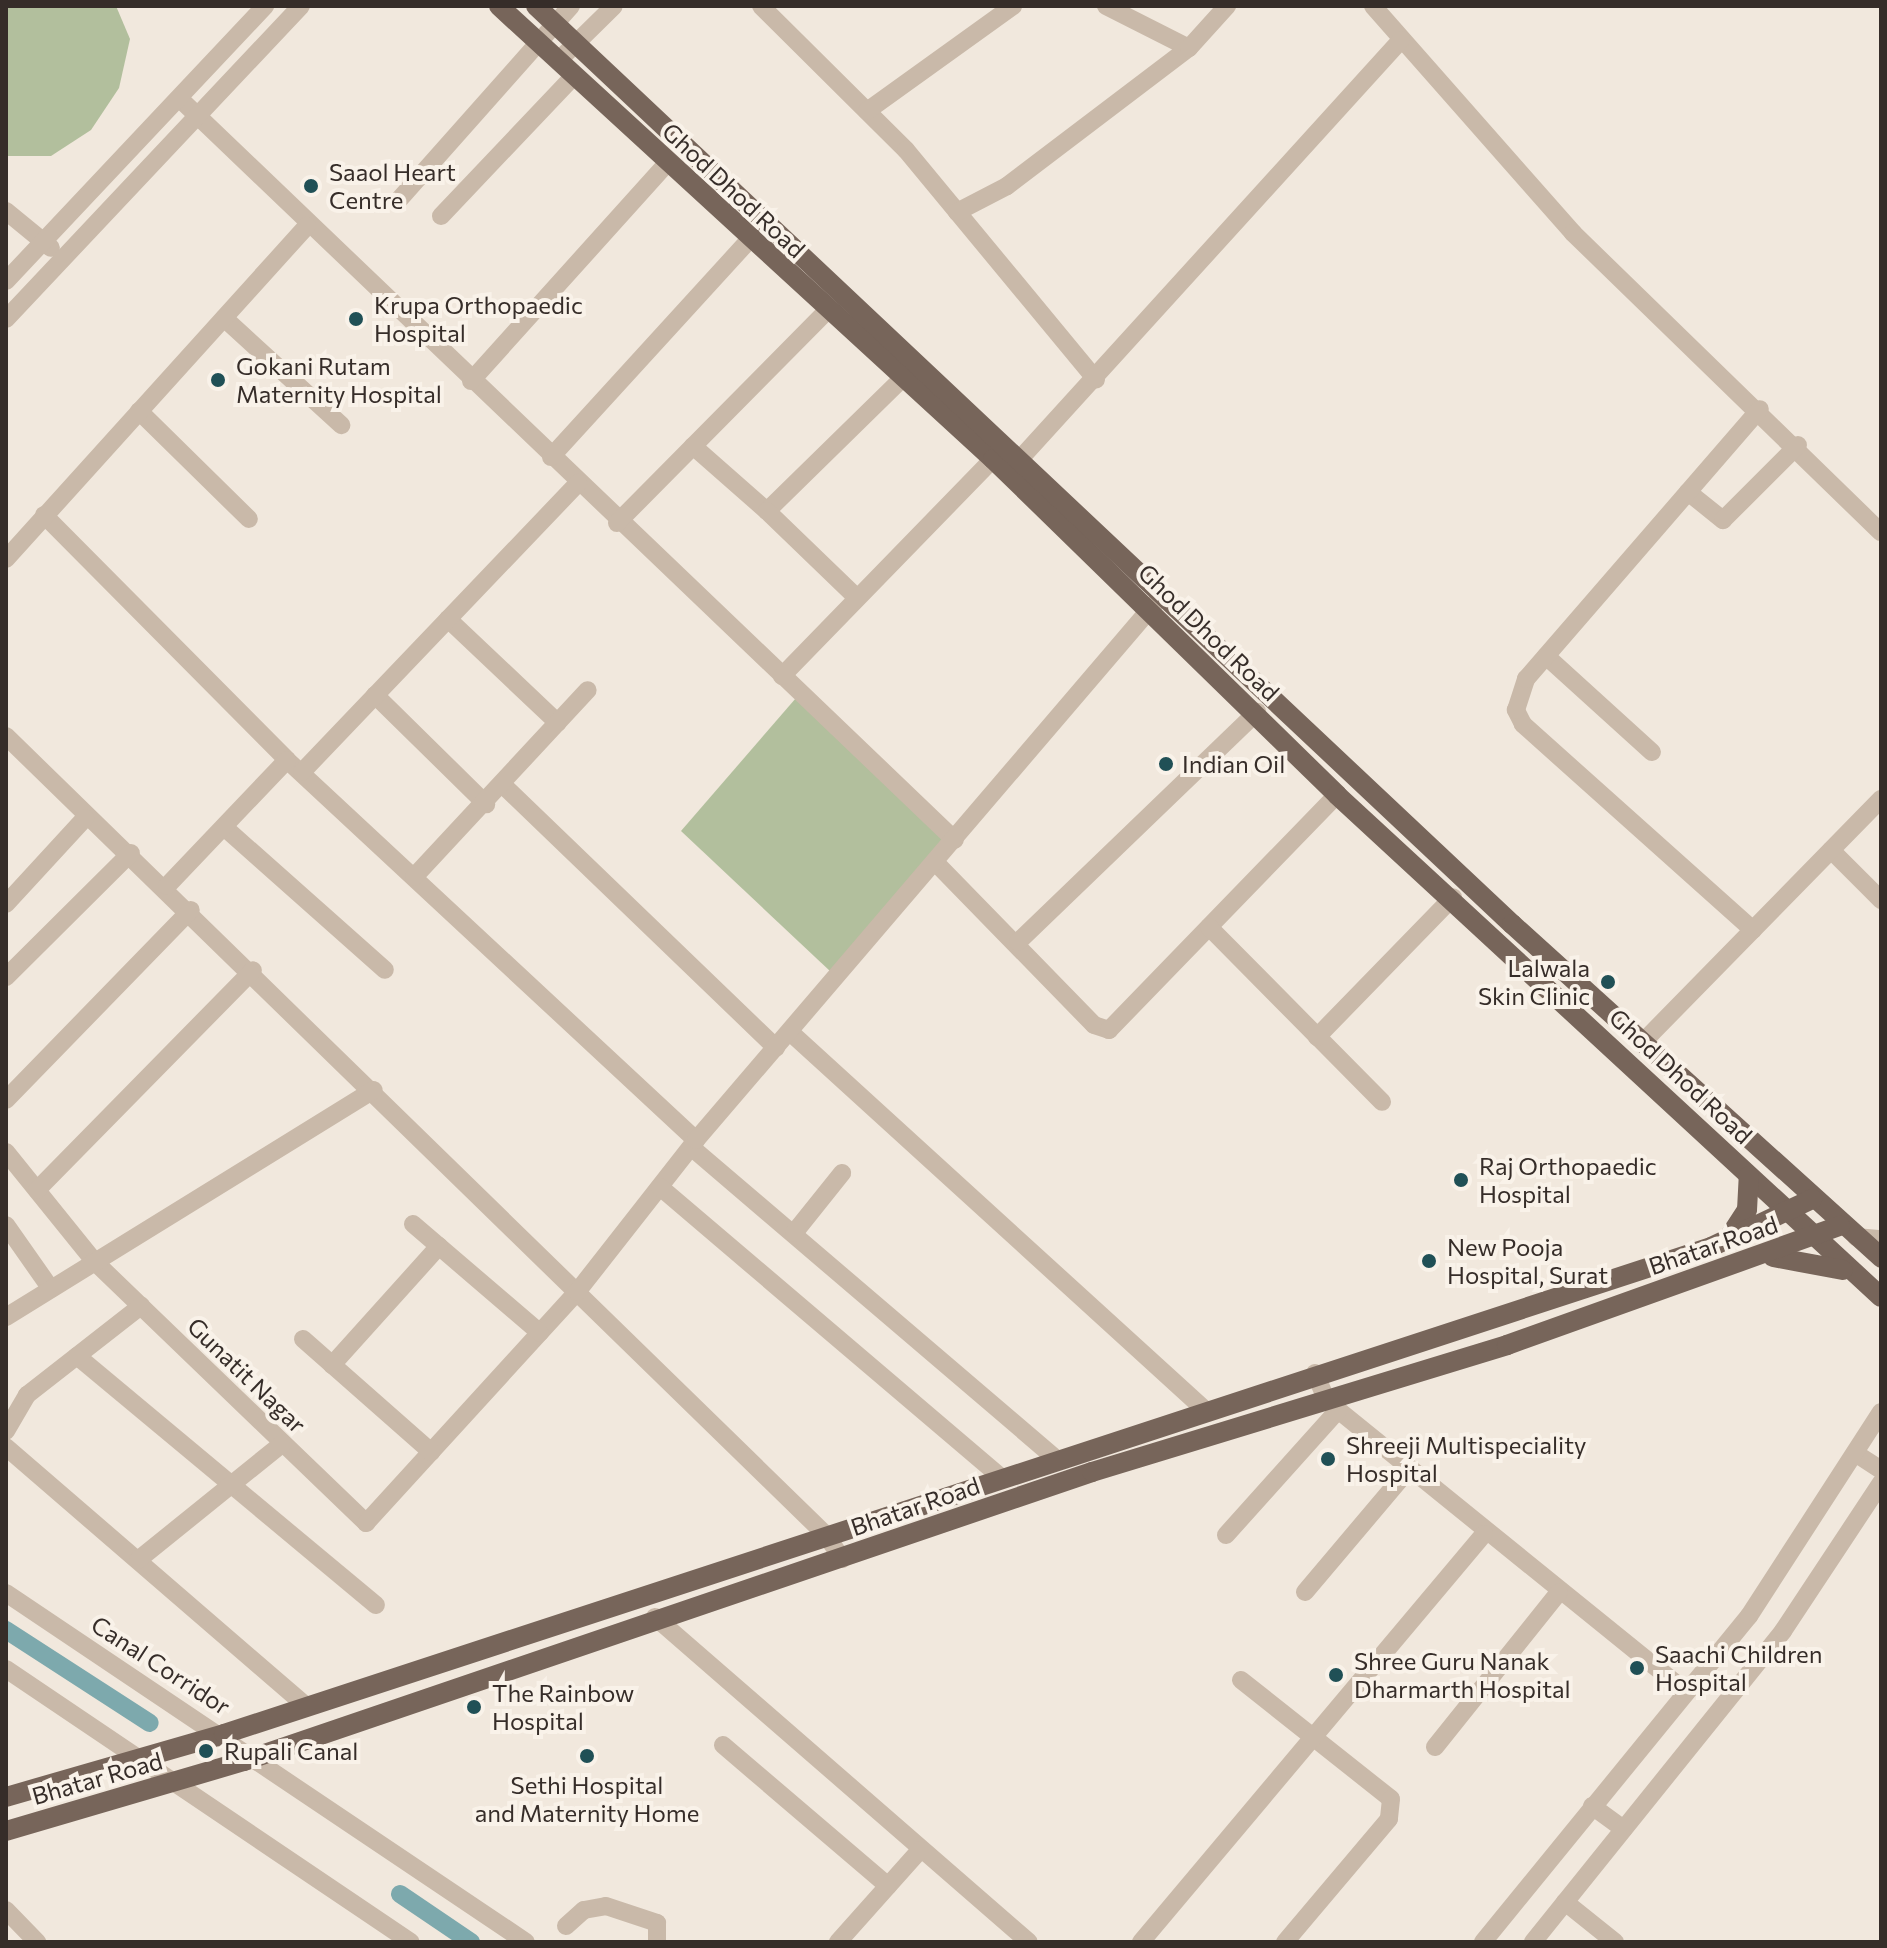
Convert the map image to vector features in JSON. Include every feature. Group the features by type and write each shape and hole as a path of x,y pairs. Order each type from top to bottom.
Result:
{"main road":[{"name":"Ghod Dhod Road","path":"499,6 826,312 993,459 1257,712 1337,795 1453,897 1881,1297"},
{"path":"536,6 1642,1043 1848,1232 1881,1258"},
{"path":"1726,1242 1747,1210 1749,1176"},
{"name":"Bhatar Road","path":"6,1797 224,1734 303,1703 1726,1242 1812,1199"},
{"name":"Bhatar Road","path":"6,1831 257,1757 655,1617 842,1559 1092,1472 1332,1406 1748,1257 1814,1237 1848,1232"},
{"path":"1748,1257 1809,1258 1861,1279"}],"street":[{"path":"6,281 265,6"},
{"path":"6,319 195,114 301,6"},
{"path":"397,202 571,6"},
{"path":"558,61 614,6"},
{"path":"761,6 867,111 957,212 1096,380"},
{"path":"867,111 1013,6"},
{"path":"1106,6 1189,48"},
{"path":"957,212 1007,186 1189,48 1227,6"},
{"path":"1373,6 1573,233 1798,445 1881,532"},
{"path":"1021,458 1096,380 1401,40"},
{"path":"441,216 574,76"},
{"path":"180,99 307,226 617,523 955,840"},
{"path":"471,381 667,163"},
{"path":"6,211 62,258"},
{"path":"6,559 307,226"},
{"path":"551,457 749,240"},
{"path":"617,523 826,312"},
{"path":"224,318 341,425"},
{"path":"767,511 901,380"},
{"path":"1753,930 1523,724 1518,695 1546,656 1760,409"},
{"path":"139,411 249,519"},
{"path":"1688,492 1723,520 1798,445"},
{"path":"693,446 767,511 857,598"},
{"path":"782,676 993,459"},
{"path":"167,886 224,827 375,695 578,483"},
{"path":"44,515 294,766 694,1144 1057,1460"},
{"path":"303,1339 431,1452 577,1292 694,1144 1165,593"},
{"path":"448,619 558,723"},
{"path":"1546,656 1652,752"},
{"path":"414,877 486,804 588,690"},
{"path":"375,695 486,804"},
{"path":"1018,942 1257,712"},
{"path":"6,736 85,818 131,853 253,970 826,1535 842,1559"},
{"path":"503,785 776,1048"},
{"path":"936,863 1018,942 1094,1025 1109,1030 1337,795"},
{"path":"1642,1043 1881,799"},
{"path":"9,896 85,818"},
{"path":"224,827 385,970"},
{"path":"1831,850 1881,900"},
{"path":"6,977 131,853"},
{"path":"1317,1037 1453,897"},
{"path":"6,1100 191,910"},
{"path":"1209,927 1382,1102"},
{"path":"37,1190 253,970"},
{"path":"790,1032 1205,1410"},
{"path":"6,1317 374,1090"},
{"name":"Gunatit Nagar","path":"6,1152 94,1261 366,1523 431,1452"},
{"path":"794,1233 842,1173"},
{"path":"660,1187 1002,1478"},
{"path":"413,1224 540,1333"},
{"name":"Bhatar Road","path":"1848,1232 1881,1239"},
{"path":"8,1234 51,1289"},
{"path":"332,1365 439,1246"},
{"path":"6,1431 27,1395 141,1306"},
{"path":"77,1356 234,1483 376,1605"},
{"path":"1315,1373 1332,1406 1484,1534 1684,1690"},
{"path":"1226,1535 1332,1406"},
{"path":"1483,1942 1684,1690 1749,1616 1881,1412"},
{"path":"138,1560 283,1443"},
{"path":"6,1447 303,1703"},
{"path":"1855,1453 1881,1470"},
{"path":"1305,1592 1408,1470"},
{"path":"1533,1942 1783,1631 1881,1483"},
{"path":"1141,1942 1314,1740 1484,1534"},
{"path":"1435,1747 1559,1592"},
{"name":"Canal Corridor","path":"6,1593 224,1734 526,1942"},
{"path":"655,1617 1029,1942"},
{"path":"6,1669 175,1782 397,1939"},
{"path":"1241,1680 1314,1740 1386,1792 1392,1810 1285,1942"},
{"path":"723,1745 888,1886"},
{"path":"1592,1806 1624,1829"},
{"path":"838,1942 920,1850"},
{"path":"1565,1902 1615,1942"},
{"path":"566,1926 584,1910 606,1906 657,1923 657,1942"},
{"path":"6,1910 37,1942"}],"green space":[{"path":"6,6 116,6 130,39 119,88 91,130 51,156 6,156"},
{"path":"796,698 946,840 831,972 681,831"}],"waterway":[{"path":"6,1630 150,1723"},
{"path":"400,1894 471,1942"}],"place":[{"name":"Saaol Heart Centre","path":"311,186"},
{"name":"Krupa Orthopaedic Hospital","path":"356,319"},
{"name":"Gokani Rutam Maternity Hospital","path":"218,380"},
{"name":"Indian Oil","path":"1166,764"},
{"name":"Lalwala Skin Clinic","path":"1608,982"},
{"name":"Raj Orthopaedic Hospital","path":"1461,1180"},
{"name":"New Pooja Hospital, Surat","path":"1429,1261"},
{"name":"Shreeji Multispeciality Hospital","path":"1328,1459"},
{"name":"Saachi Children Hospital","path":"1637,1668"},
{"name":"Shree Guru Nanak Dharmarth Hospital","path":"1336,1675"},
{"name":"The Rainbow Hospital","path":"474,1707"},
{"name":"Rupali Canal","path":"206,1751"},
{"name":"Sethi Hospital and Maternity Home","path":"587,1756"}]}
